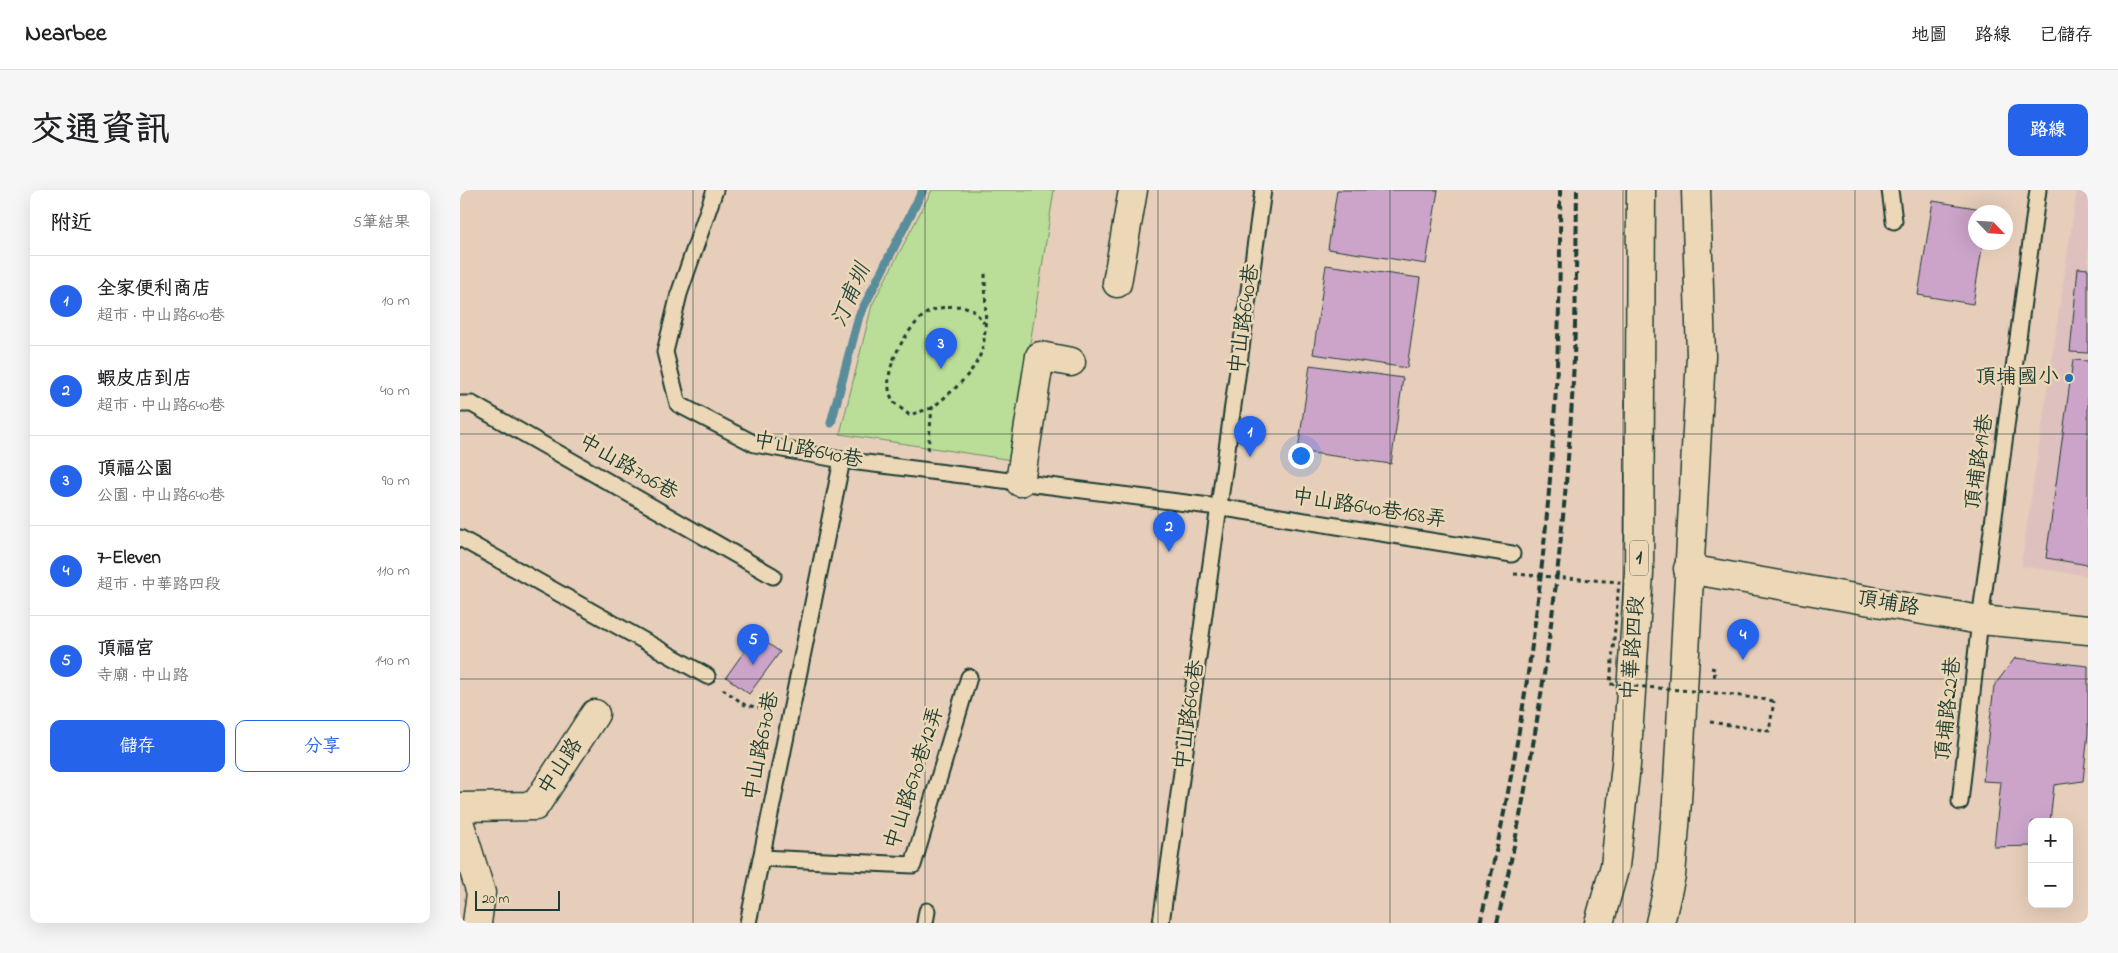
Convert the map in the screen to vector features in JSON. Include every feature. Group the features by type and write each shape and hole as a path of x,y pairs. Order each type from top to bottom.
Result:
{"main road":[{"path":"1117,282 1133,190"},
{"name":"中華路四段","path":"1599,923 1615,866 1626,765 1639,573 1641,190"},
{"path":"1660,923 1671,875 1701,356 1696,190"},
{"path":"1020,482 1040,356 1071,362"},
{"name":"頂埔路","path":"1688,569 1980,620 2088,630"},
{"name":"中山路","path":"460,807 536,806 595,714"},
{"path":"460,825 481,893 477,923"},
{"path":"1671,875 1681,923"}],"lane":[{"name":"中山路640巷","path":"715,190 679,294 665,352 678,404 755,444 842,460 1218,507"},
{"name":"中山路640巷","path":"1162,923 1263,190"},
{"path":"1890,190 1894,221"},
{"name":"頂埔路19巷","path":"1980,620 2038,190"},
{"name":"中山路706巷","path":"460,404 472,404 773,576"},
{"name":"中山路670巷","path":"748,923 842,460"},
{"name":"中山路640巷168弄","path":"1218,507 1512,554"},
{"path":"460,538 707,676"},
{"name":"頂埔路22巷","path":"1960,802 1980,620"},
{"name":"中山路670巷12弄","path":"761,858 913,864 969,677"}],"path":[{"path":"985,271 985,324 981,353 960,384 932,408 909,415 894,401 890,382 892,361 906,335 924,315 949,306 971,310 985,324"},
{"path":"925,470 932,408"},
{"path":"1514,574 1619,582 1610,684 1727,694 1774,702 1769,731 1710,722 1711,713"},
{"path":"1684,666 1715,669 1713,696"},
{"path":"707,676 745,705 791,713"}],"shaded area":[{"name":"頂埔國小","path":"2077,190 2088,190 2088,576 2021,566"}],"green space":[{"path":"932,190 1054,190 1012,460 840,434 872,305"}],"building":[{"path":"1337,190 1438,190 1426,264 1328,249"},
{"path":"1933,201 1968,207 1968,250 1982,250 1973,304 1918,295"},
{"path":"1326,265 1420,278 1407,368 1313,354"},
{"path":"2078,268 2088,269 2088,353 2070,352"},
{"path":"2073,360 2088,361 2088,565 2046,558"},
{"path":"1310,365 1403,378 1391,464 1298,451"},
{"path":"756,635 780,652 749,694 726,677"},
{"path":"2015,658 2088,666 2088,733 2083,781 2054,785 2050,818 2028,818 2028,846 1994,847 2001,782 1983,781 1994,686"}],"waterway":[{"name":"汀甫圳","path":"831,423 859,316 923,190"}],"railway":[{"path":"1480,923 1517,741 1542,559 1551,468 1556,376 1560,284 1560,190"},
{"path":"1497,923 1535,735 1560,544 1573,388 1577,190"}],"place":[{"name":"頂福公園","path":"941,369"},
{"name":"頂埔國小","path":"2069,378"},
{"name":"全家便利商店","path":"1250,457"},
{"name":"蝦皮店到店","path":"1169,552"},
{"name":"7-Eleven","path":"1743,660"},
{"name":"頂福宫","path":"753,665"}]}
